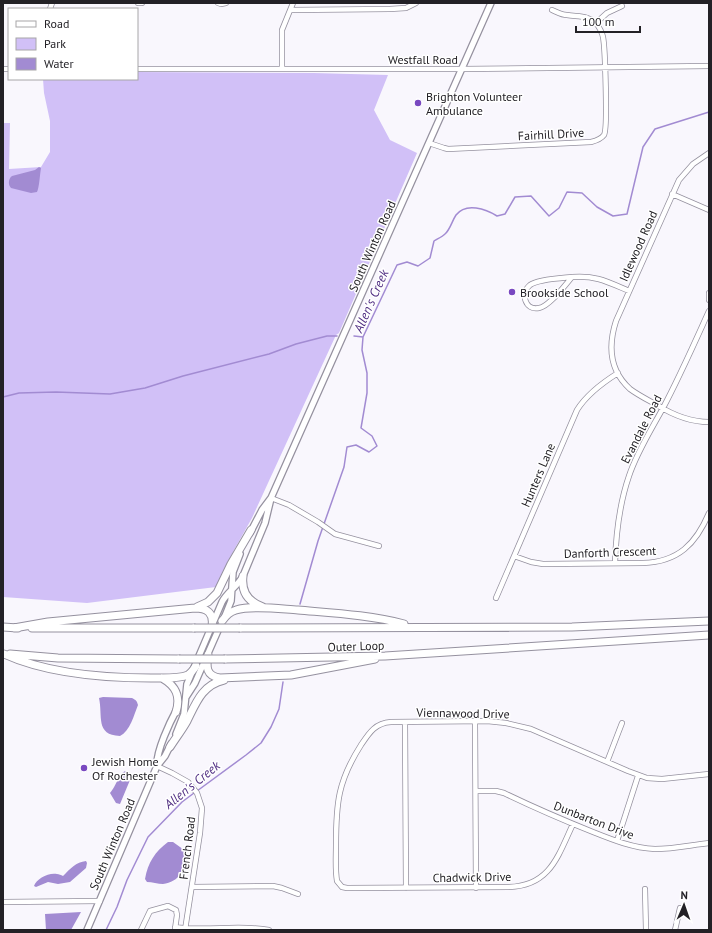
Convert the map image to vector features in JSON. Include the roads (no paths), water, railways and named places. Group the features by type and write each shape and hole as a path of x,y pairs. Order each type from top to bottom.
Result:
{"highway":[{"path":"195,608 208,602 217,593 231,564 251,530"},
{"path":"243,576 243,589 249,600 259,606 275,609"},
{"path":"14,628 48,622 195,608 202,608 210,612 212,626"},
{"path":"222,621 228,614 239,609 275,609 372,618 394,621 412,627"},
{"name":"Outer Loop","path":"3,627 64,629 572,627 709,621"},
{"name":"Outer Loop","path":"3,654 58,658 179,659 385,656 709,635"},
{"path":"3,654 21,662 82,675 116,678 161,678 185,676 196,666"},
{"path":"208,655 207,669 211,676 220,678 299,674 370,661 385,656"},
{"path":"161,678 171,684 176,692 178,701 176,712"},
{"path":"170,747 186,722 196,700 203,691 217,682 236,678"}],"main road":[{"name":"South Winton Road","path":"157,766 163,760 184,716 187,684 196,666 223,599 237,585 243,576 264,528 272,498 491,3"},
{"name":"South Winton Road","path":"88,930 157,766 159,752 176,712 194,684 229,606 234,569 251,530 262,510 272,498"}],"street":[{"path":"218,3 226,3"},
{"path":"282,68 282,30 293,3"},
{"path":"290,10 390,10 406,8 416,3"},
{"path":"596,23 607,13 622,6"},
{"path":"552,10 565,15 586,18 596,23 603,38 605,68"},
{"name":"Westfall Road","path":"138,69 461,69 709,66"},
{"name":"Fairhill Drive","path":"430,143 448,148 591,142 599,139 604,135 606,128 605,68"},
{"name":"Idlewood Road","path":"709,153 698,160 679,180 616,321 611,339 612,356 618,373 630,388 663,409 690,420 709,422"},
{"path":"672,194 709,210"},
{"path":"572,277 546,305 538,308 531,308 526,304 524,299 525,291 529,285 536,282 572,277 596,277 629,291"},
{"path":"709,293 709,300"},
{"name":"Evandale Road","path":"614,563 616,528 626,483 637,454 682,372 709,311"},
{"name":"Hunters Lane","path":"496,598 578,410 584,400 595,389 618,373"},
{"path":"272,498 289,505 335,534 379,546"},
{"name":"Danforth Crescent","path":"514,556 536,563 650,563 668,559 687,548 695,540 707,521 709,513"},
{"path":"405,722 406,888"},
{"path":"475,722 476,888"},
{"name":"Viennawood Drive","path":"339,885 336,876 336,814 338,795 345,773 353,758 373,729 384,723 497,722 526,728 638,776 662,779 709,774"},
{"path":"607,762 622,723"},
{"name":"French Road","path":"157,766 181,778 191,785 197,793 202,814 185,930"},
{"path":"618,842 638,776"},
{"name":"Dunbarton Drive","path":"476,791 496,791 504,793 573,824 618,842 634,846 654,849 709,843"},
{"name":"Chadwick Drive","path":"339,885 347,888 476,888 515,887 527,885 541,878 549,871 555,863 573,824"},
{"path":"192,887 278,887 298,894"},
{"path":"646,889 646,930"},
{"path":"3,902 100,901"},
{"path":"141,930 150,911 164,906 172,907 176,910 177,915 175,929 244,928 269,930"},
{"path":"675,930 680,908"}],"water":[{"path":"39,167 41,168 37,192 31,193 10,187 9,180 12,176 35,170"},
{"path":"99,698 132,698 137,702 138,705 131,722 120,736 112,735 103,728"},
{"path":"126,771 130,773 131,776 120,804 116,803 110,793 121,774"},
{"path":"168,842 173,842 187,852 186,863 182,873 169,883 163,884 147,882 145,879 150,862 159,850"},
{"path":"86,861 86,868 70,882 58,884 48,882 36,887 34,886 37,881 43,877 50,874 58,874 63,876 76,864"},
{"path":"81,912 71,930 46,930 45,914"}],"waterway":[{"name":"Allen's Creek","path":"300,604 318,541 344,467 347,447 356,445 369,452 377,446 372,436 361,428 367,393 367,373 362,350 363,337 397,265 407,262 418,266 430,258 434,241 447,232 456,215 460,211 476,208 482,209 497,216 505,214 515,197 531,196 549,216 559,208 567,192 582,193 597,207 613,216 627,214 643,147 655,129 709,112"},
{"path":"3,397 19,393 56,392 110,394 145,388 183,376 269,354 296,344 327,336 337,336"},
{"path":"354,336 363,337"},
{"name":"Allen's Creek","path":"197,791 261,743 271,727 279,709 283,682"},
{"name":"Allen's Creek","path":"106,930 117,907 127,880 148,837 182,802 194,793"}],"place":[{"name":"Brighton Volunteer Ambulance","path":"418,103"},
{"name":"Brookside School","path":"512,292"},
{"name":"Jewish Home Of Rochester","path":"84,768"}]}
